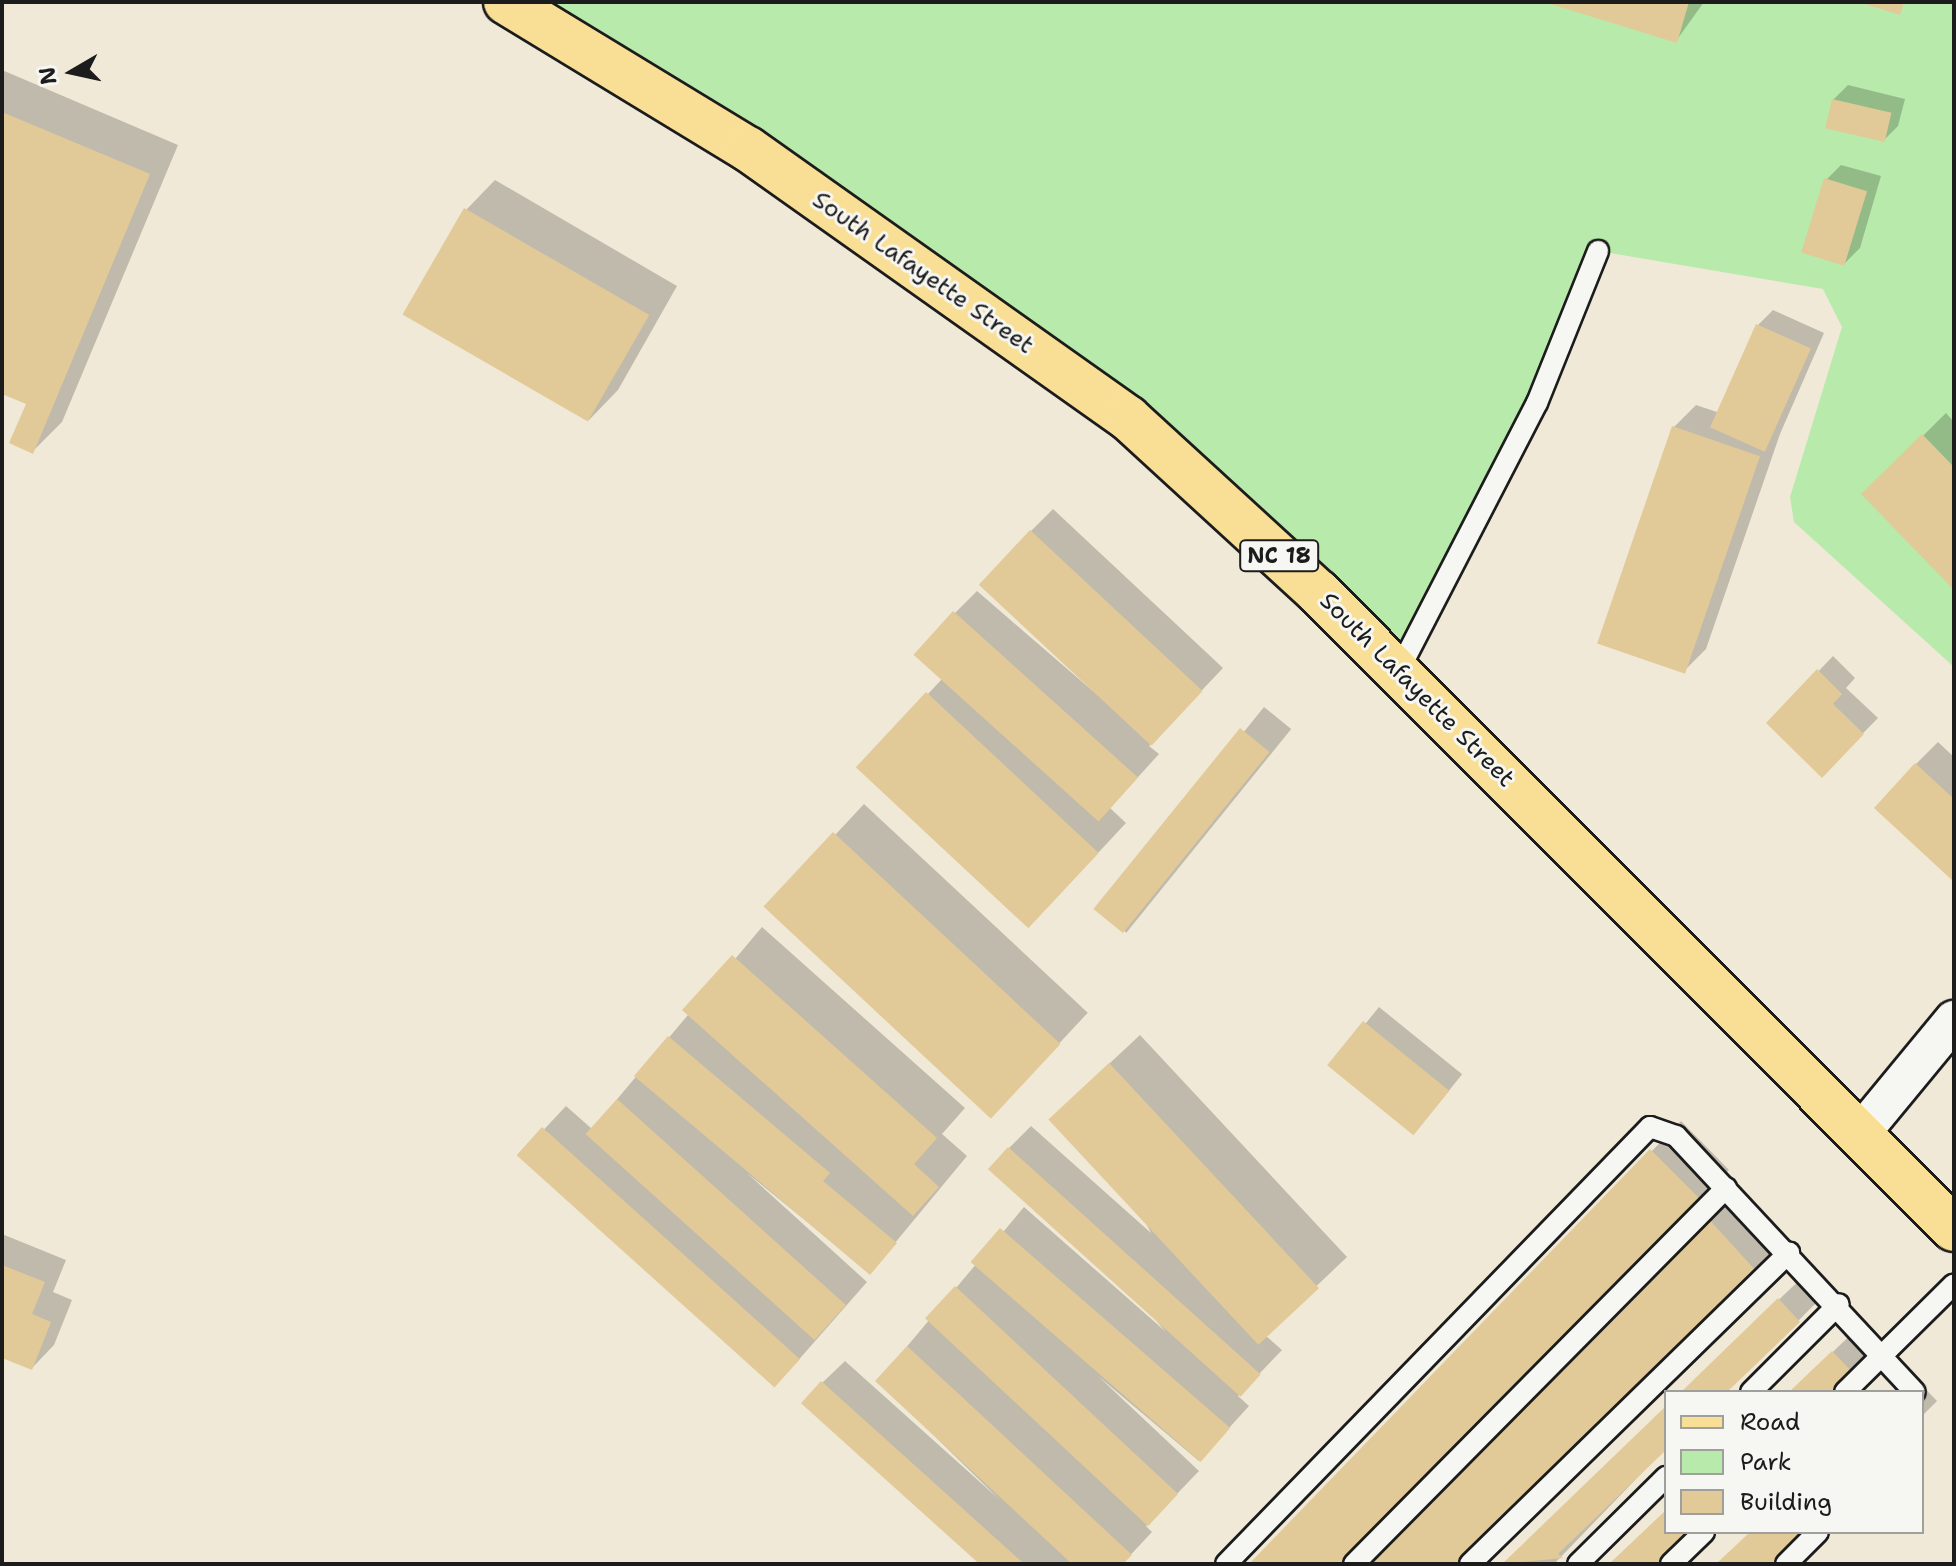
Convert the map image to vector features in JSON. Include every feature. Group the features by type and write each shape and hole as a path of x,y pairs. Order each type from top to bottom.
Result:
{"main road":[{"name":"South Lafayette Street","path":"506,2 748,149 1128,418 1398,672 1954,1229"}],"street":[{"path":"1860,1134 1954,1020"}],"lane":[{"path":"1398,672 1537,403 1598,251"},
{"path":"1226,1564 1639,1133 1666,1130 1886,1352 1914,1390"},
{"path":"1354,1564 1726,1188"},
{"path":"1470,1564 1789,1253"},
{"path":"1847,1390 1954,1284"},
{"path":"1753,1390 1839,1304"},
{"path":"1578,1564 1664,1479"},
{"path":"1671,1564 1702,1534"},
{"path":"1786,1564 1816,1534"}],"green space":[{"path":"506,2 1954,2 1954,667 1794,522 1790,497 1842,327 1823,289 1598,251 1537,403 1398,671 1128,418"}],"building":[{"path":"1544,2 1689,2 1677,43"},
{"path":"1859,2 1904,2 1900,15"},
{"path":"1832,99 1891,113 1885,142 1825,128"},
{"path":"2,112 150,174 33,454 9,443 26,404 2,394"},
{"path":"1824,178 1867,191 1844,266 1801,253"},
{"path":"464,208 649,315 588,422 402,315"},
{"path":"1756,324 1811,348 1765,452 1710,427"},
{"path":"1672,426 1760,456 1685,674 1597,643"},
{"path":"1922,434 1954,467 1952,588 1861,494"},
{"path":"1030,530 1203,691 1151,746 979,585"},
{"path":"953,611 1138,778 1099,821 914,655"},
{"path":"1817,669 1842,694 1833,704 1864,734 1822,778 1766,723"},
{"path":"926,692 1099,853 1028,928 856,767"},
{"path":"1240,728 1270,752 1123,933 1093,909"},
{"path":"1915,763 1954,799 1954,882 1874,808"},
{"path":"833,832 1060,1044 991,1119 763,907"},
{"path":"732,955 937,1138 914,1164 939,1187 913,1216 682,1010"},
{"path":"1363,1021 1449,1091 1413,1135 1327,1065"},
{"path":"668,1036 830,1173 823,1181 897,1243 870,1275 634,1076"},
{"path":"1109,1063 1319,1288 1258,1345 1048,1120"},
{"path":"617,1099 846,1305 814,1340 586,1134"},
{"path":"542,1127 800,1359 774,1387 517,1155"},
{"path":"1008,1147 1261,1375 1241,1397 988,1169"},
{"path":"1650,1149 1701,1200 1344,1564 1249,1564"},
{"path":"1706,1216 1757,1272 1460,1564 1360,1564"},
{"path":"1000,1228 1230,1428 1201,1462 970,1262"},
{"path":"2,1265 45,1282 32,1314 51,1322 32,1370 2,1358"},
{"path":"955,1286 1178,1494 1148,1526 925,1318"},
{"path":"1778,1298 1800,1322 1729,1390 1683,1390"},
{"path":"907,1346 1132,1555 1123,1564 1072,1564 875,1381"},
{"path":"1832,1351 1856,1376 1842,1390 1791,1390"},
{"path":"821,1381 1024,1564 979,1564 801,1403"},
{"path":"1664,1408 1664,1452 1558,1554 1563,1558 1502,1564"},
{"path":"1664,1512 1664,1534 1692,1534 1660,1564 1609,1564"},
{"path":"1748,1534 1802,1534 1771,1564 1716,1564"}]}
